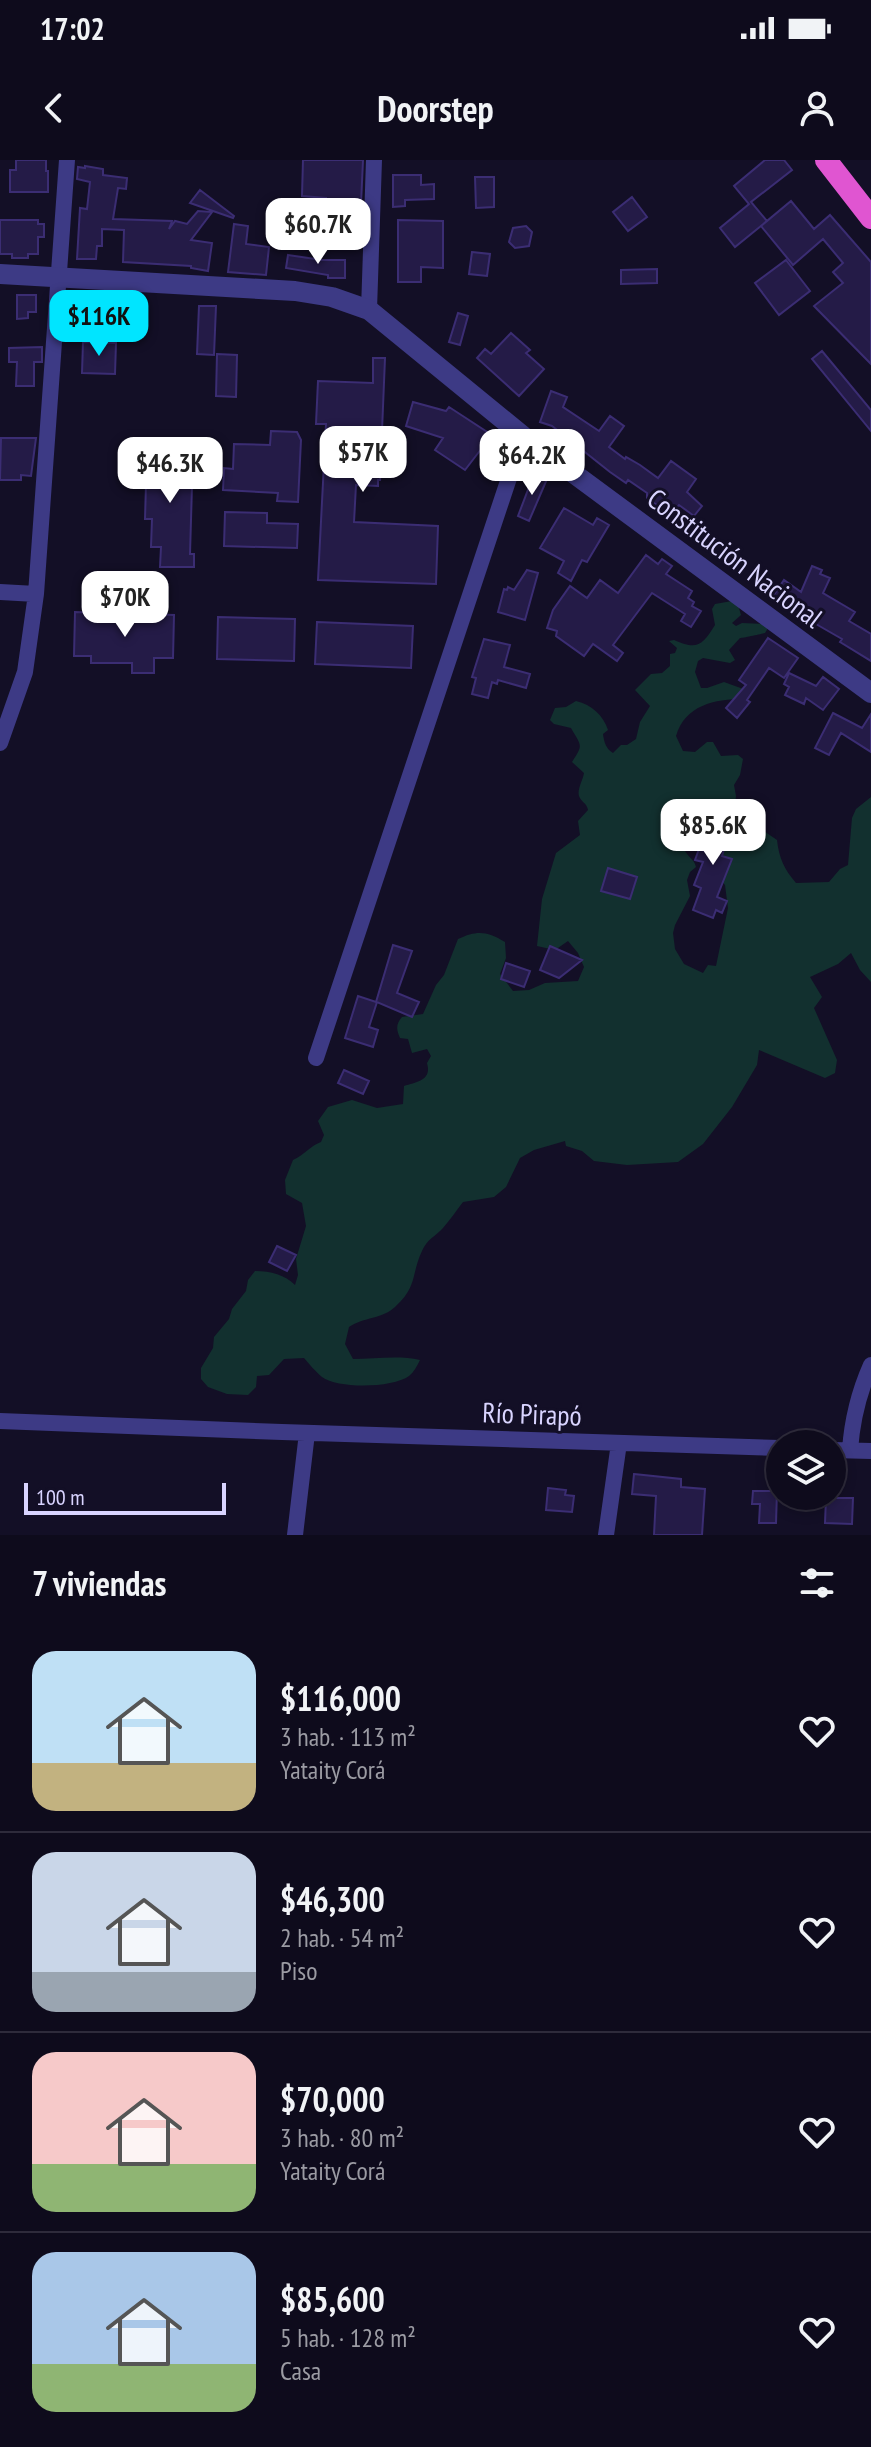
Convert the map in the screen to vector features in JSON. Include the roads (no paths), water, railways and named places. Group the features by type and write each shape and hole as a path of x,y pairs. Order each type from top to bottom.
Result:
{"highway":[{"path":"826,160 871,218"}],"street":[{"path":"0,743 25,672 36,594 67,160"},
{"path":"369,310 374,160"},
{"name":"Constitución Nacional","path":"0,274 295,291 332,297 369,310 523,436 871,693"},
{"path":"316,1058 523,436"},
{"path":"0,592 36,594"},
{"path":"850,1450 851,1431 871,1365"},
{"name":"Río Pirapó","path":"0,1421 766,1448"},
{"path":"295,1535 307,1433"},
{"path":"606,1535 619,1443"},
{"path":"846,1450 871,1451"}]}
